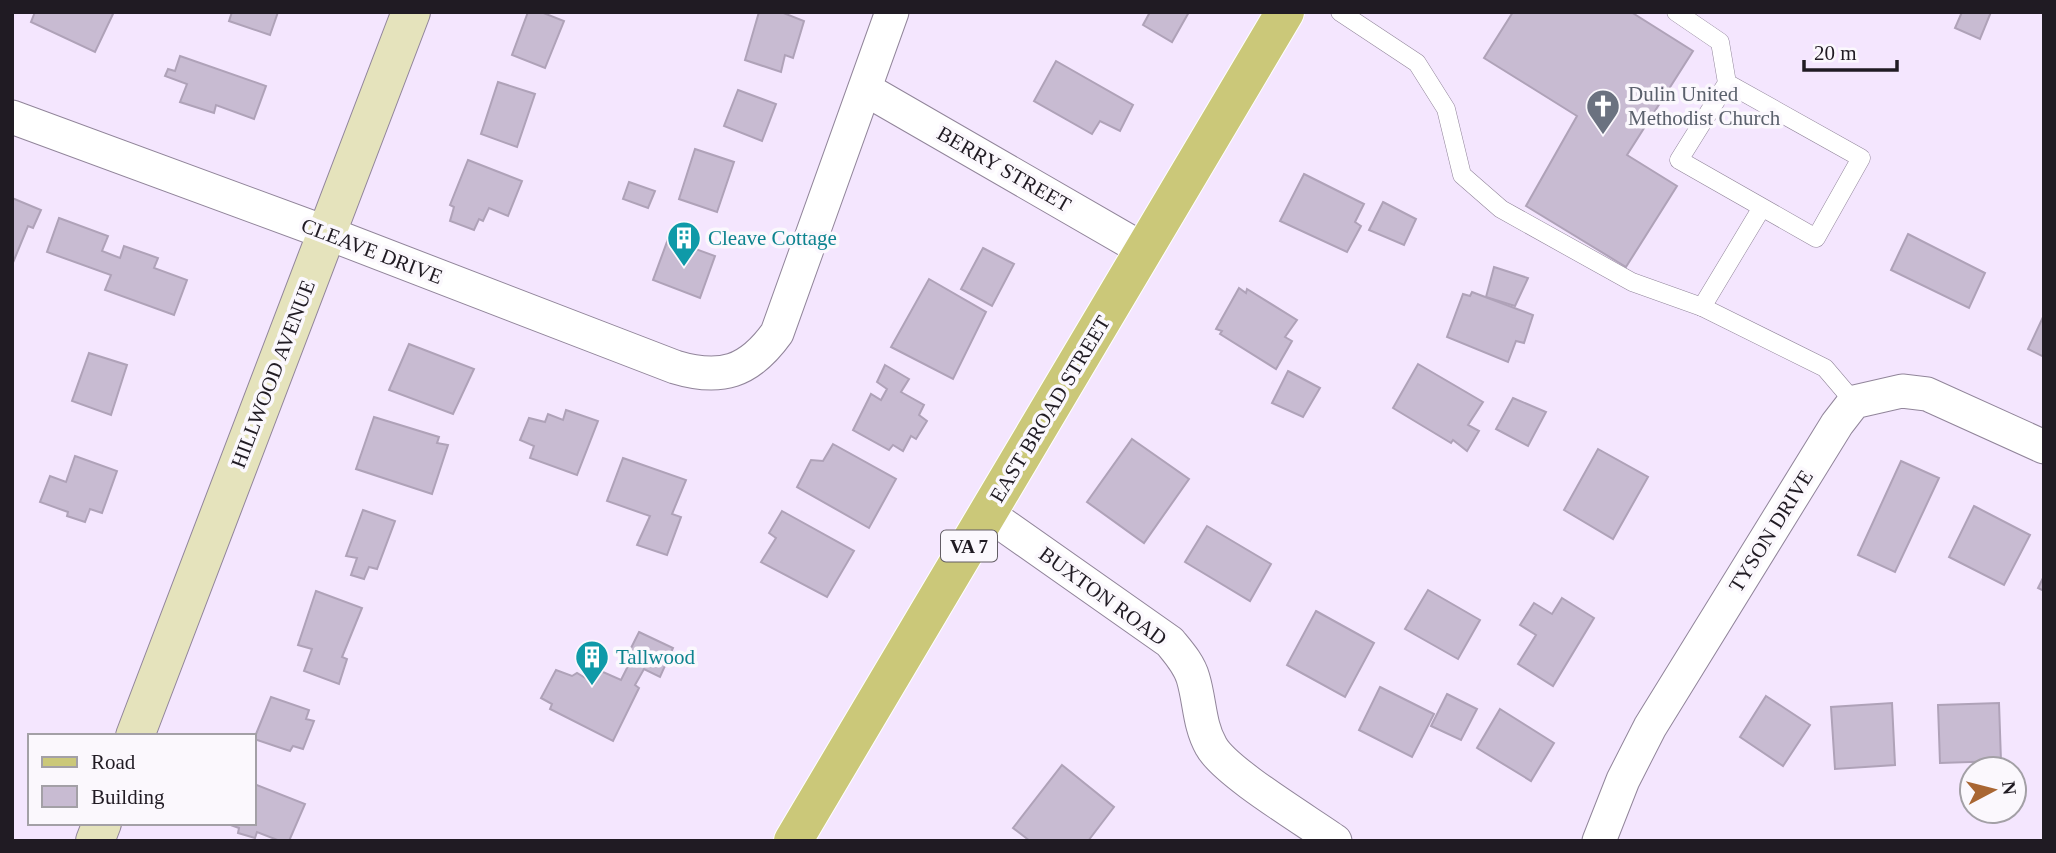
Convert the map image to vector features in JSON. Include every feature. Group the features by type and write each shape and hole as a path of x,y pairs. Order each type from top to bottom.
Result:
{"main road":[{"name":"HILLWOOD AVENUE","path":"136,734 411,12"},
{"name":"EAST BROAD STREET","path":"793,841 1284,12"}],"street":[{"path":"865,89 892,12"},
{"name":"CLEAVE DRIVE","path":"12,117 327,233 675,366 697,373 722,373 744,366 763,352 777,333 865,89"},
{"name":"BERRY STREET","path":"865,89 1144,250"},
{"path":"1854,402 1902,391 1927,394 2044,447"},
{"name":"TYSON DRIVE","path":"1599,841 1623,780 1650,727 1854,402"},
{"name":"BUXTON ROAD","path":"988,514 1170,642 1185,660 1193,678 1204,732 1213,750 1230,767 1335,841"}],"lane":[{"path":"1340,12 1417,63 1446,109 1462,175 1501,209 1632,282 1702,307 1825,368 1854,402"},
{"path":"1676,12 1720,42 1727,83 1679,160 1816,238 1861,158 1727,83"},
{"path":"1702,307 1761,209"}],"building":[{"path":"35,12 113,14 95,52 31,22"},
{"path":"232,12 278,12 270,35 229,21"},
{"path":"528,12 541,12 564,21 545,68 512,55"},
{"path":"759,12 781,12 804,21 793,58 785,55 781,72 745,60"},
{"path":"1150,12 1189,12 1172,42 1143,25"},
{"name":"Dulin United Methodist Church","path":"1513,12 1631,12 1693,51 1627,155 1677,186 1626,267 1526,206 1577,116 1484,58"},
{"path":"1962,12 1991,12 1980,39 1955,28"},
{"path":"180,56 266,86 254,119 216,105 214,113 180,102 187,84 165,76 168,69 175,71"},
{"path":"1056,61 1133,105 1120,131 1100,121 1092,134 1034,101"},
{"path":"498,82 535,94 517,147 481,134"},
{"path":"738,90 776,104 762,141 724,126"},
{"path":"695,149 734,162 717,212 679,199"},
{"path":"468,160 522,181 508,216 489,208 483,221 479,219 474,230 450,221 454,207 450,205"},
{"path":"1304,174 1364,204 1355,222 1361,226 1347,252 1280,221"},
{"path":"629,182 655,191 648,208 623,199"},
{"path":"12,198 41,210 33,228 28,226 12,265"},
{"path":"1383,202 1416,219 1404,245 1369,230"},
{"path":"59,218 108,236 102,251 120,258 124,246 158,258 154,268 187,280 174,315 105,290 111,275 47,252"},
{"path":"1908,234 1985,273 1969,308 1891,270"},
{"name":"Cleave Cottage","path":"668,239 715,256 700,298 653,280"},
{"path":"983,248 1014,264 992,306 961,289"},
{"path":"1494,267 1528,278 1515,306 1486,297"},
{"path":"929,279 986,312 953,379 891,347"},
{"path":"1239,288 1246,293 1247,289 1297,320 1285,337 1292,341 1276,369 1216,329"},
{"path":"1472,292 1533,315 1524,343 1516,341 1508,362 1447,337 1463,294 1470,296"},
{"path":"2044,315 2044,357 2028,349"},
{"path":"409,344 474,369 453,414 389,390"},
{"path":"89,353 127,365 111,415 72,401"},
{"path":"1418,364 1483,402 1468,425 1479,431 1467,451 1453,440 1451,443 1393,408"},
{"path":"885,365 909,379 901,392 924,405 919,415 927,421 916,439 911,436 903,451 893,445 889,450 853,430 871,394 881,400 887,389 877,382"},
{"path":"1288,371 1320,388 1303,417 1272,403"},
{"path":"1513,398 1546,412 1528,446 1496,429"},
{"path":"566,410 598,421 577,475 530,458 534,446 520,440 529,418 545,422 548,414 563,420"},
{"path":"374,417 439,437 437,443 448,445 432,494 356,469"},
{"path":"1132,439 1189,479 1144,543 1087,502"},
{"path":"833,444 896,479 869,528 797,487 811,460 823,461"},
{"path":"1598,449 1648,477 1613,539 1564,510"},
{"path":"75,456 117,471 102,513 90,509 85,522 67,516 68,512 40,502 50,476 66,482"},
{"path":"623,458 686,480 672,514 681,517 667,555 637,545 650,516 607,501"},
{"path":"1901,461 1939,478 1895,572 1858,555"},
{"path":"1974,506 2030,535 2004,585 1949,557"},
{"path":"363,510 395,521 377,569 369,567 364,579 351,575 357,558 346,556"},
{"path":"782,511 854,551 827,597 761,562 776,538 769,533"},
{"path":"1207,526 1271,564 1250,601 1185,562"},
{"path":"2044,576 2044,591 2038,588"},
{"path":"1428,590 1480,620 1458,659 1405,629"},
{"path":"316,591 362,608 342,657 347,659 339,684 304,671 312,649 298,645"},
{"path":"1562,598 1594,618 1553,686 1518,664 1536,635 1520,625 1534,603 1552,614"},
{"path":"1316,611 1374,643 1345,697 1287,665"},
{"name":"Tallwood","path":"639,632 673,648 660,677 644,669 635,685 639,688 613,741 550,709 552,704 541,698 556,670 572,676 577,673 587,679 594,668 621,680 632,658 627,656"},
{"path":"1380,687 1434,714 1412,757 1359,730"},
{"path":"1447,694 1477,709 1461,740 1431,726"},
{"path":"1766,696 1810,725 1783,766 1740,737"},
{"path":"271,697 309,710 306,719 314,721 303,749 293,746 290,751 256,740"},
{"path":"1892,703 1895,765 1835,769 1831,707"},
{"path":"1999,703 2001,755 1958,755 1958,762 1940,763 1938,705"},
{"path":"1500,709 1554,743 1531,781 1477,748"},
{"path":"1062,765 1114,807 1088,841 1030,841 1013,828"},
{"path":"256,785 305,804 289,841 280,841 257,832 255,838 238,833 239,828 231,825 256,825"}],"place":[{"name":"Dulin United Methodist Church","path":"1603,136"},
{"name":"Cleave Cottage","path":"684,268"},
{"name":"Tallwood","path":"592,687"}]}
